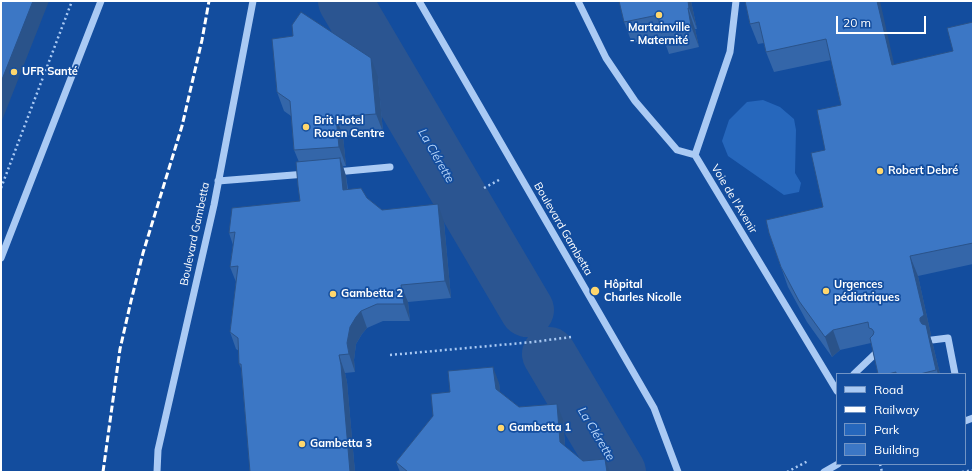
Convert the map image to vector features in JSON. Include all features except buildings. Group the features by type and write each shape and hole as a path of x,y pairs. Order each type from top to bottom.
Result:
{"street":[{"path":"1,258 101,1"},
{"name":"Boulevard Gambetta","path":"157,472 158,450 218,181 253,1"},
{"name":"Boulevard Gambetta","path":"419,1 654,408 678,472"},
{"path":"578,1 606,58 635,101 677,150 695,155 730,52 736,1"},
{"name":"Voie de l'Avenir","path":"695,155 836,388"},
{"path":"327,172 390,167"},
{"path":"218,181 312,174"},
{"path":"932,340 948,338 955,373"},
{"path":"855,373 876,352"},
{"path":"824,472 836,465"}],"path":[{"path":"1,188 72,1"},
{"path":"390,354 533,342 571,337"},
{"path":"962,472 973,470"}],"green space":[{"path":"763,100 780,107 794,119 796,130 795,173 801,183 799,192 784,195 728,156 722,141 729,120 747,102"}],"waterway":[{"name":"La Clérette","path":"345,1 527,310"},
{"name":"La Clérette","path":"549,354 619,472"}],"railway":[{"path":"103,472 120,349 143,253 182,126 202,40 209,1"}],"place":[{"name":"Martainville - Maternité","path":"659,15"},
{"name":"UFR Santé","path":"14,72"},
{"name":"Brit Hotel Rouen Centre","path":"306,127"},
{"name":"Robert Debré","path":"880,171"},
{"name":"Hôpital Charles Nicolle","path":"595,291"},
{"name":"Urgences pédiatriques","path":"826,291"},
{"name":"Gambetta 2","path":"333,294"},
{"name":"Gambetta 1","path":"501,428"},
{"name":"Gambetta 3","path":"302,444"}]}
